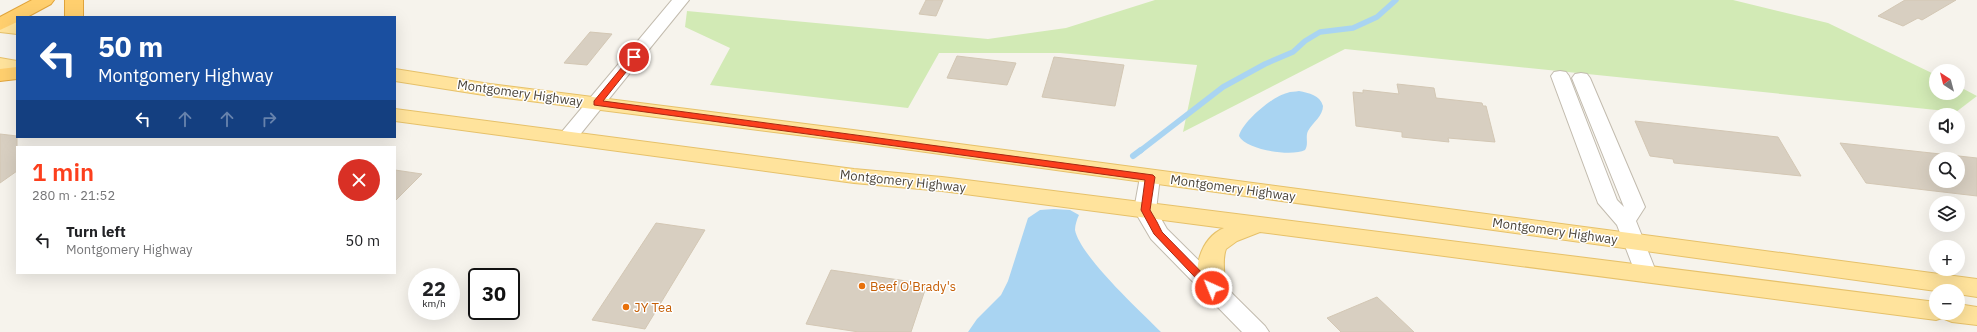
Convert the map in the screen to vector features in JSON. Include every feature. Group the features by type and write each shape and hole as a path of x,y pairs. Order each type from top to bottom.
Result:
{"highway":[{"path":"16,16 45,0"},
{"path":"74,0 74,16"},
{"path":"0,25 16,16"},
{"path":"0,75 16,72"}],"main road":[{"path":"0,25 16,28"},
{"path":"0,64 16,67"},
{"name":"Montgomery Highway","path":"396,75 490,90 1150,177 1630,231 1977,288"},
{"name":"Montgomery Highway","path":"396,115 854,176 950,185 1929,310"},
{"path":"1212,288 1210,259 1213,248 1220,238 1231,232 1259,224"},
{"path":"1965,315 1977,316"}],"street":[{"path":"567,138 681,0"},
{"path":"1560,76 1608,203 1630,231 1646,274"},
{"path":"1581,78 1635,207 1630,231"},
{"path":"1150,177 1145,210 1159,234 1257,332"}],"green space":[{"path":"1155,0 1733,0 1828,23 1929,72 1929,100 1965,100 1965,90 1977,96 1961,108 1929,108 1929,109 1345,49 1183,132 1197,65 1060,53 939,53 908,108 710,85 730,48 685,27 687,11 988,39 1066,28"}],"water":[{"path":"1299,91 1317,97 1322,102 1323,106 1320,116 1308,131 1305,150 1290,153 1270,151 1250,145 1243,141 1239,136 1241,130 1259,110 1281,95"},
{"path":"1040,210 1070,210 1079,215 1075,230 1079,241 1088,254 1126,298 1161,332 968,332 977,319 1001,295 1008,281 1028,218"}],"building":[{"path":"926,0 943,0 936,16 919,14"},
{"path":"1905,0 1956,0 1922,20 1918,18 1903,26 1878,16"},
{"path":"590,32 612,34 587,65 564,63"},
{"path":"957,56 1016,63 1007,85 947,78"},
{"path":"1054,57 1124,65 1115,106 1042,97"},
{"path":"1397,84 1434,88 1436,98 1482,103 1483,106 1486,106 1495,142 1448,138 1449,142 1402,137 1402,132 1356,126 1353,92 1363,93 1363,90 1399,94"},
{"path":"1635,121 1778,137 1801,176 1674,163 1673,159 1650,156"},
{"path":"0,134 16,136 16,172 0,183"},
{"path":"1840,143 1929,153 1929,188 1965,188 1965,157 1977,158 1977,196 1866,183"},
{"path":"396,170 422,174 396,200"},
{"path":"656,223 705,230 645,329 592,320"},
{"path":"831,270 927,284 911,332 859,332 806,324"},
{"path":"1377,297 1414,332 1341,332 1327,318"}],"waterway":[{"path":"1140,151 1223,87 1265,64 1293,52 1305,41 1320,32 1353,28 1377,17 1396,0"},
{"path":"1133,156 1141,150"}],"place":[{"name":"Beef O'Brady's","path":"862,286"},
{"name":"JY Tea","path":"626,307"}],"route":[{"path":"634,57 597,103 853,136 1150,177 1145,210 1159,234 1212,288"}]}
